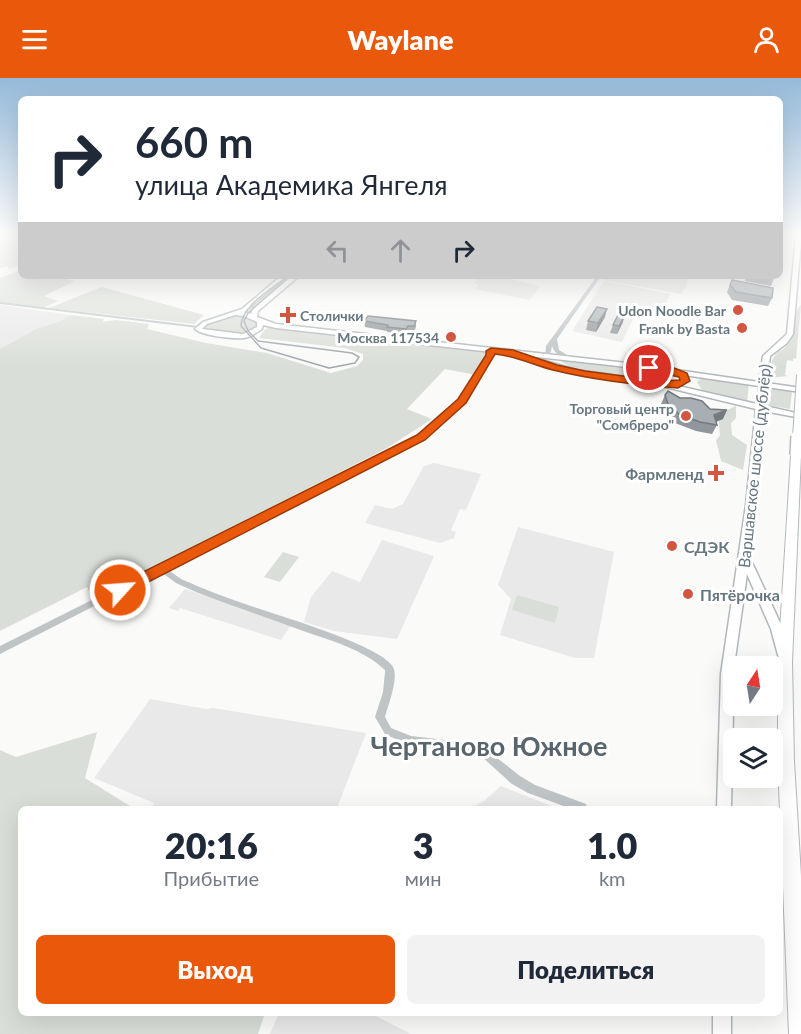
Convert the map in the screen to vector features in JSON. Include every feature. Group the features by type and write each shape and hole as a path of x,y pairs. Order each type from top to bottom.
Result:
{"main road":[{"path":"280,279 244,310 198,327 203,332 243,336 265,327 276,326 708,375 800,389"},
{"path":"255,332 261,326 255,310 292,279"},
{"name":"Варшавское шоссе (дублёр)","path":"724,806 727,674 744,557 762,383 767,355 788,338 795,279"},
{"path":"792,310 801,301"},
{"path":"236,313 276,326"},
{"path":"513,353 576,372 661,384 801,416"},
{"path":"547,356 576,372"},
{"path":"661,384 683,383 685,376 674,371"},
{"path":"708,375 698,376 694,381 697,389 710,397"},
{"path":"800,1034 786,762 785,662 801,375"},
{"path":"744,557 777,629 785,662"},
{"path":"722,1016 722,1034"}],"street":[{"path":"547,356 547,349 597,279"},
{"path":"0,303 198,327"},
{"path":"555,340 555,348 558,352 572,359"},
{"path":"0,650 421,437 462,401 491,351"},
{"path":"162,569 184,584 378,657 388,664 391,672 380,717 388,731 410,741 472,748 484,753 524,785 577,806"}],"shaded area":[{"path":"0,279 75,281 44,296 58,301 43,308 0,303"},
{"path":"478,279 511,279 540,286 530,300 475,289 479,285 474,283"},
{"path":"605,279 689,279 682,294"},
{"path":"604,281 670,294 663,310 639,306 622,342 572,331"},
{"path":"102,287 204,315 194,324 49,308"},
{"path":"0,305 71,315 59,322 38,328 0,349"},
{"path":"801,305 796,359 787,360 785,375 788,376 769,378 770,367 775,355 789,343 792,337 796,312"},
{"path":"71,315 104,319 103,322 116,320 149,324 147,329 206,343 267,353 331,373 357,366 363,360 363,354 345,348 259,338 266,329 273,328 490,353 476,375 445,369 407,409 432,419 387,448 93,598 87,587 0,631 0,349 38,328 59,322"},
{"path":"238,315 248,315 257,323 257,328 245,334 202,329 206,324"},
{"path":"556,358 624,367 635,371 626,370 626,376 599,374 572,367"},
{"path":"702,377 749,383 747,402 702,390 697,382"},
{"path":"770,388 792,391 790,409 767,405"},
{"path":"736,406 736,418 731,423 732,435 747,445 743,470 721,461 716,440 720,435 718,414"},
{"path":"434,463 481,474 466,510 460,509 451,530 456,532 454,538 440,543 365,523 375,505 392,509 403,504 424,466"},
{"path":"518,527 614,552 594,658 575,658 500,635 511,599 498,585"},
{"path":"382,540 434,556 397,639 334,631 304,622 311,597 332,571 360,582"},
{"path":"283,552 299,557 280,582 264,577"},
{"path":"185,589 291,625 281,640 180,608 178,611 169,608"},
{"path":"517,595 559,607 555,623 512,610"},
{"path":"150,699 366,733 338,806 153,806 154,803 94,778"},
{"path":"97,732 85,778 130,806 18,806 18,1016 264,1016 258,1034 0,1034 0,750 16,757"},
{"path":"501,786 549,806 474,806 484,801"},
{"path":"278,1016 376,1016 411,1034 270,1034"}],"building":[{"path":"732,280 773,288 772,298 736,292 730,285"},
{"path":"597,307 607,309 598,323 588,321"},
{"path":"619,313 625,314 619,326 613,325"},
{"path":"368,316 416,321 414,326 408,326 406,329 364,321"},
{"path":"668,391 680,398 702,401 710,409 727,410 714,415 717,425 700,422 679,414 668,404 665,395"}],"tram line":[{"path":"284,279 246,311 241,326 261,348 329,368 355,363 359,357 352,353 258,341 248,331 244,321 248,313 287,279"}],"place":[{"name":"Udon Noodle Bar","path":"738,310"},
{"name":"Столички","path":"288,315"},
{"name":"Frank by Basta","path":"742,328"},
{"name":"Москва 117534","path":"451,337"},
{"name":"Торговый центр \"Сомбреро\"","path":"686,416"},
{"name":"Фармленд","path":"716,473"},
{"name":"СДЭК","path":"672,546"},
{"name":"Пятёрочка","path":"688,594"}],"district":[{"name":"Чертаново Южное","path":"489,745"}],"route":[{"path":"120,590 327,487 421,437 459,405 491,351 513,353 585,374 661,384 678,385 685,381 685,376 674,371 649,368"}]}
